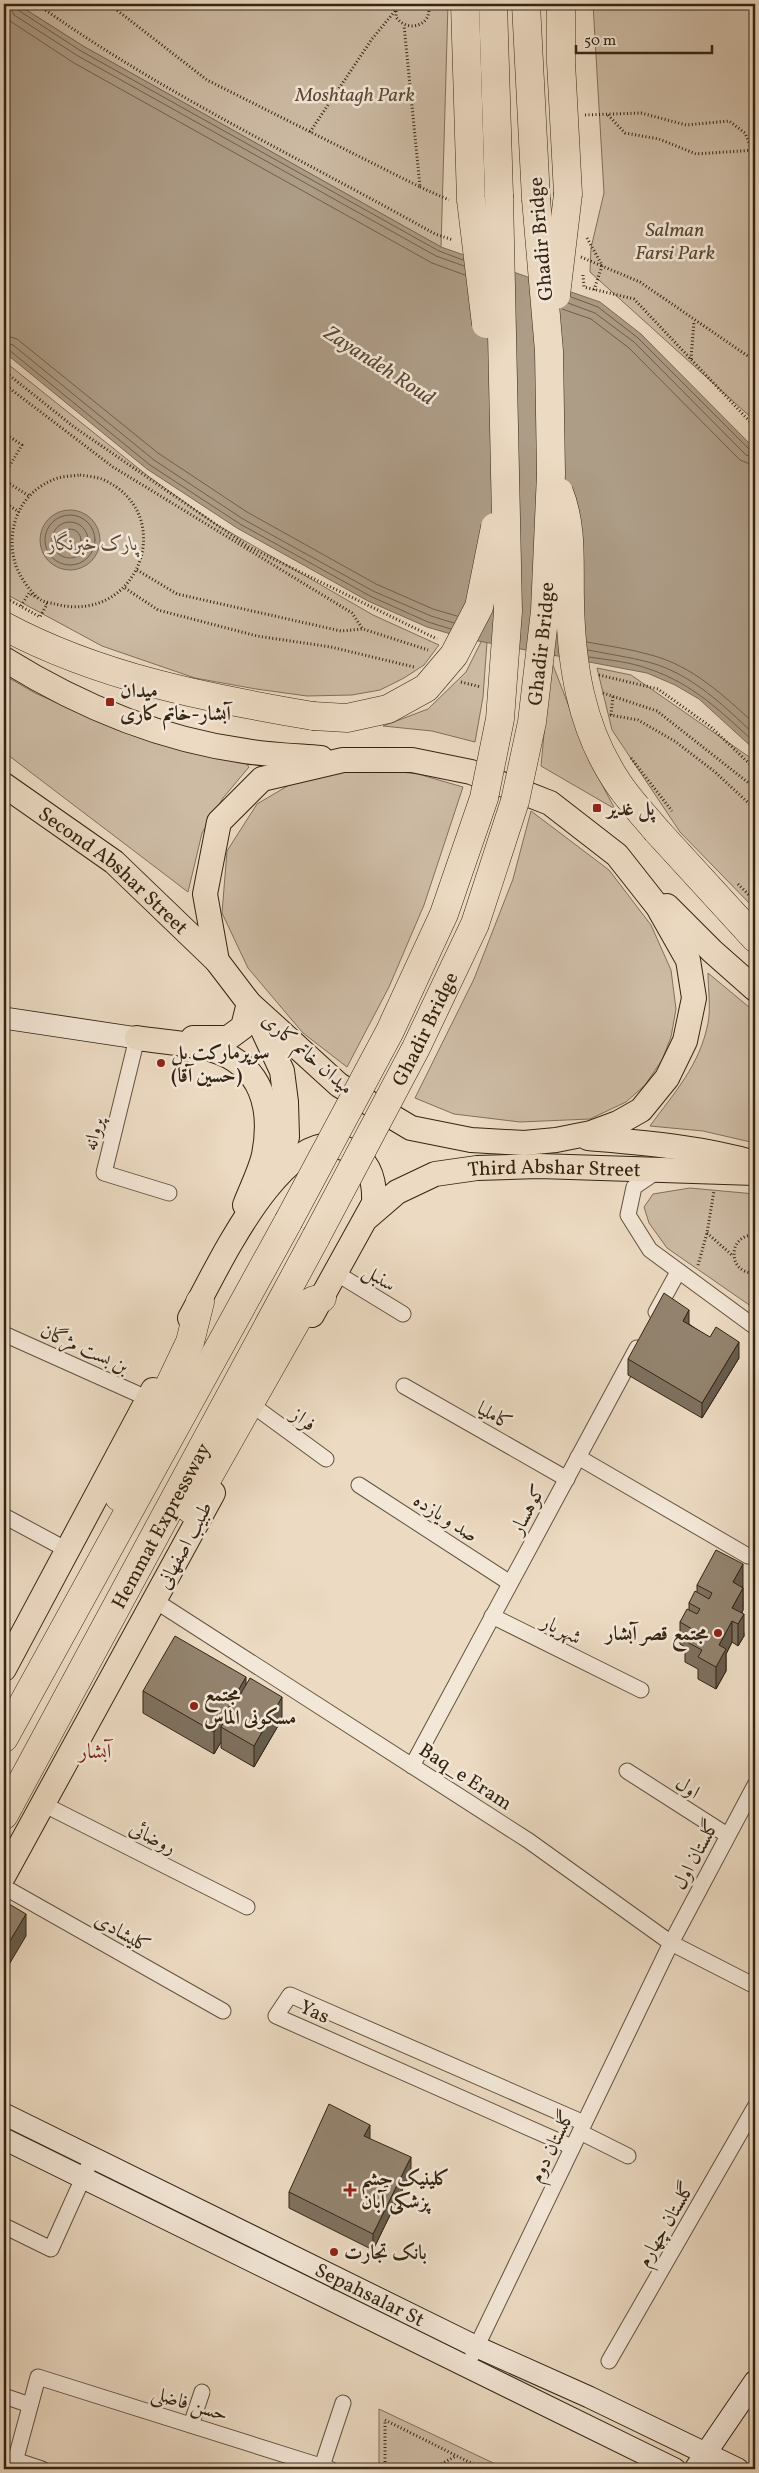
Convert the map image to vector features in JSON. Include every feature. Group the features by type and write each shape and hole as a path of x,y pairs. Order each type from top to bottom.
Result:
{"highway":[{"path":"13,616 98,667 180,691 313,716 347,718 388,710 426,688 454,655 479,607 505,477 471,200 465,4"},
{"name":"Ghadir Bridge","path":"288,1222 390,1031 440,923 484,798 500,719 508,611 499,195 492,4"},
{"name":"Ghadir Bridge","path":"316,1237 416,1048 475,924 514,801 532,722 544,620 551,474 549,351 536,198 526,4"},
{"path":"549,351 568,194 561,62 561,4"},
{"path":"551,474 563,502 568,525 571,634 575,676 589,728 616,780 665,822 755,938"},
{"name":"Hemmat Expressway","path":"4,1738 288,1222"},
{"name":"Hemmat Expressway","path":"4,1815 316,1237"},
{"path":"135,1573 156,1557 173,1539 302,1311 312,1301 322,1298"},
{"path":"110,1546 123,1483 190,1342 200,1302"}],"main road":[{"path":"4,659 45,685 112,716 182,738 245,751 343,760"},
{"name":"میدان خاتم کاری","path":"343,760 412,760 471,772 550,803 616,855 658,907 688,960 694,998 685,1042 667,1078 641,1110 618,1123 591,1133 524,1143 480,1140 411,1128 339,1085 250,1003 217,961 205,894 219,822 262,779 343,760"},
{"name":"Second Abshar Street","path":"4,785 114,862 217,961"},
{"path":"616,855 712,951 755,989"},
{"path":"137,1038 228,1038 243,1027 250,1003"},
{"path":"250,1003 282,1071 287,1137 274,1178"},
{"path":"4,1018 213,1050 248,1068 261,1090 266,1116 264,1155 229,1246"},
{"name":"Third Abshar Street","path":"574,1137 658,1144 718,1152 755,1163"},
{"path":"4,1669 229,1246 274,1178 305,1151 320,1146 335,1145 350,1150 362,1160 371,1172 375,1187 374,1203 368,1217"},
{"name":"Third Abshar Street","path":"368,1217 397,1192 434,1174 477,1168 539,1166 755,1173"},
{"name":"طبیب اصفهانی","path":"4,1875 41,1803 368,1217"},
{"name":"Sepahsalar St","path":"4,2114 477,2347 589,2397 700,2461 738,2469"},
{"name":"Sepahsalar St","path":"4,2139 675,2469"},
{"path":"700,2461 755,2381"}],"street":[{"name":"پروانه","path":"137,1038 104,1173 168,1193"},
{"path":"658,1170 634,1188 628,1215 650,1250 755,1327"},
{"name":"کوهسار","path":"412,1766 678,1272"},
{"name":"سنبل","path":"336,1273 402,1314"},
{"name":"بن بست مژگان","path":"4,1334 149,1399"},
{"name":"کاملیا","path":"404,1386 566,1478"},
{"name":"فراز","path":"259,1410 326,1460"},
{"path":"578,1457 748,1556"},
{"name":"صد و یازده","path":"360,1486 510,1583"},
{"path":"4,1516 68,1551"},
{"name":"Baq_e Eram","path":"154,1600 529,1841 671,1943 755,1986"},
{"name":"شهریار","path":"492,1616 641,1690"},
{"name":"اول","path":"627,1771 727,1835"},
{"name":"گلستان اول","path":"671,1943 755,1784"},
{"name":"روضائی","path":"41,1803 247,1906"},
{"name":"کلیشادی","path":"4,1887 223,2011"},
{"name":"گلستان دوم","path":"467,2367 671,1943"},
{"name":"Yas","path":"572,2147 276,2016 290,1995 582,2128"},
{"name":"گلستان چهارم","path":"609,2362 755,2107"},
{"path":"582,2128 628,2156"},
{"path":"4,2226 51,2249 92,2158"},
{"name":"حسن فاضلی","path":"30,2405 38,2377 324,2468"},
{"path":"191,2425 202,2392"},
{"path":"4,2396 30,2405 14,2465 42,2469"},
{"path":"324,2468 343,2403"}],"path":[{"path":"37,4 65,24 187,98 435,234 454,240"},
{"path":"109,4 208,80 420,187 404,25"},
{"path":"390,4 395,11"},
{"path":"396,4 396,17 404,25 415,27 424,22 429,12 428,4"},
{"path":"310,132 372,39 395,11"},
{"path":"582,106 582,115 641,113 686,125 728,121 745,133 755,157"},
{"path":"608,114 625,133 658,139 696,154 753,150"},
{"path":"582,241 583,233 602,266 640,282 755,362"},
{"path":"582,249 582,264"},
{"path":"594,290 602,266"},
{"path":"582,271 584,287"},
{"path":"575,284 634,299 754,425"},
{"path":"691,359 694,321"},
{"path":"4,371 74,427 249,547 431,637"},
{"path":"4,384 113,467 352,613 362,629 341,631 177,594 137,570"},
{"path":"4,433 22,445 4,474"},
{"path":"80,475 102,479 121,490 135,507 143,528 144,550 137,570 125,588 107,600 86,607 64,606 41,600 15,566 11,544 13,522 29,496 38,487 58,478 80,475"},
{"path":"4,480 29,496"},
{"path":"4,502 19,512"},
{"path":"125,588 158,610 257,636 331,647 422,670"},
{"path":"29,594 47,604 40,617 13,616 29,594"},
{"path":"4,596 13,616"},
{"path":"460,682 488,688"},
{"path":"614,696 611,715 614,722"},
{"path":"602,713 638,720 676,742 715,772 755,809"},
{"path":"626,752 665,822"},
{"path":"734,879 755,900"},
{"path":"693,1283 707,1234 717,1172"},
{"path":"707,1234 733,1257 739,1267 744,1271 755,1273"},
{"path":"733,1257 733,1251 739,1240 744,1236 755,1235"},
{"path":"385,2469 385,2420 483,2469"},
{"path":"432,2469 456,2456"}],"green space":[{"name":"Moshtagh Park","path":"17,4 448,4 441,247 83,46"},
{"name":"Salman Farsi Park","path":"593,4 755,4 755,421 590,272 591,248 604,193"},
{"name":"پارک خبرنگار","path":"4,361 148,476 214,523 373,615 439,645 424,665 380,690 352,695 307,696 195,678 102,646 4,593"},
{"path":"488,628 483,697 475,742 432,731 383,726 428,709 466,672"},
{"path":"551,660 591,764 615,809 541,766"},
{"path":"597,668 631,675 755,761 755,909 680,832 612,730"},
{"path":"4,675 35,693 114,728 244,760 249,767 223,798 202,833 188,892 4,752"},
{"path":"366,768 418,774 463,787 424,905 389,987 347,1067 303,1033 248,968 222,913 227,851 257,804 301,778"},
{"path":"531,811 609,870 651,925 671,970 676,1009 671,1037 662,1060 645,1085 626,1102 590,1119 520,1122 454,1114 415,1098 474,979 513,879"},
{"path":"708,973 755,1012 755,1143 703,1131 650,1126 685,1078 699,1052 709,1017"},
{"path":"690,1188 755,1194 755,1309 667,1248 649,1223 644,1207 653,1194"},
{"path":"379,2409 506,2469 379,2469"}],"water":[{"name":"Zayandeh Roud","path":"4,4 17,4 83,46 441,247 600,302 641,334 755,449 755,750 699,699 675,685 647,673 468,639 427,627 368,601 237,528 147,469 4,352"},
{"path":"70,510 86,515 91,519 95,524 100,540 95,556 91,561 86,565 70,570 54,565 49,561 45,556 40,540 45,524 49,519 54,515"}],"building":[{"path":"664,1293 689,1310 683,1321 710,1337 716,1327 739,1342 702,1403 628,1359"},
{"name":"مجتمع قصر آبشار","path":"716,1550 743,1564 733,1582 743,1588 732,1608 744,1614 738,1624 732,1621 719,1645 726,1649 716,1667 698,1657 702,1650 685,1641 692,1629 680,1622 687,1609 697,1614 700,1609 689,1603 695,1591 709,1599 712,1593 697,1585"},
{"name":"مجتمع مسکونی الماس","path":"175,1636 246,1677 214,1732 143,1691"},
{"path":"250,1678 282,1697 254,1746 221,1727"},
{"path":"4,1901 26,1914 4,1951"},
{"name":"کلینیک چشم پزشکی آبان","path":"329,2104 370,2125 364,2136 411,2157 373,2234 289,2192"}],"place":[{"name":"میدان آبشار-خاتم کاری","path":"110,702"},
{"name":"پل غدیر","path":"597,808"},
{"name":"سوپرمارکت پل (حسین آقا)","path":"161,1063"},
{"name":"مجتمع قصر آبشار","path":"718,1633"},
{"name":"مجتمع مسکونی الماس","path":"194,1706"},
{"name":"کلینیک چشم پزشکی آبان","path":"350,2190"},
{"name":"بانک تجارت","path":"334,2252"}],"district":[{"name":"آبشار","path":"95,1751"}]}
